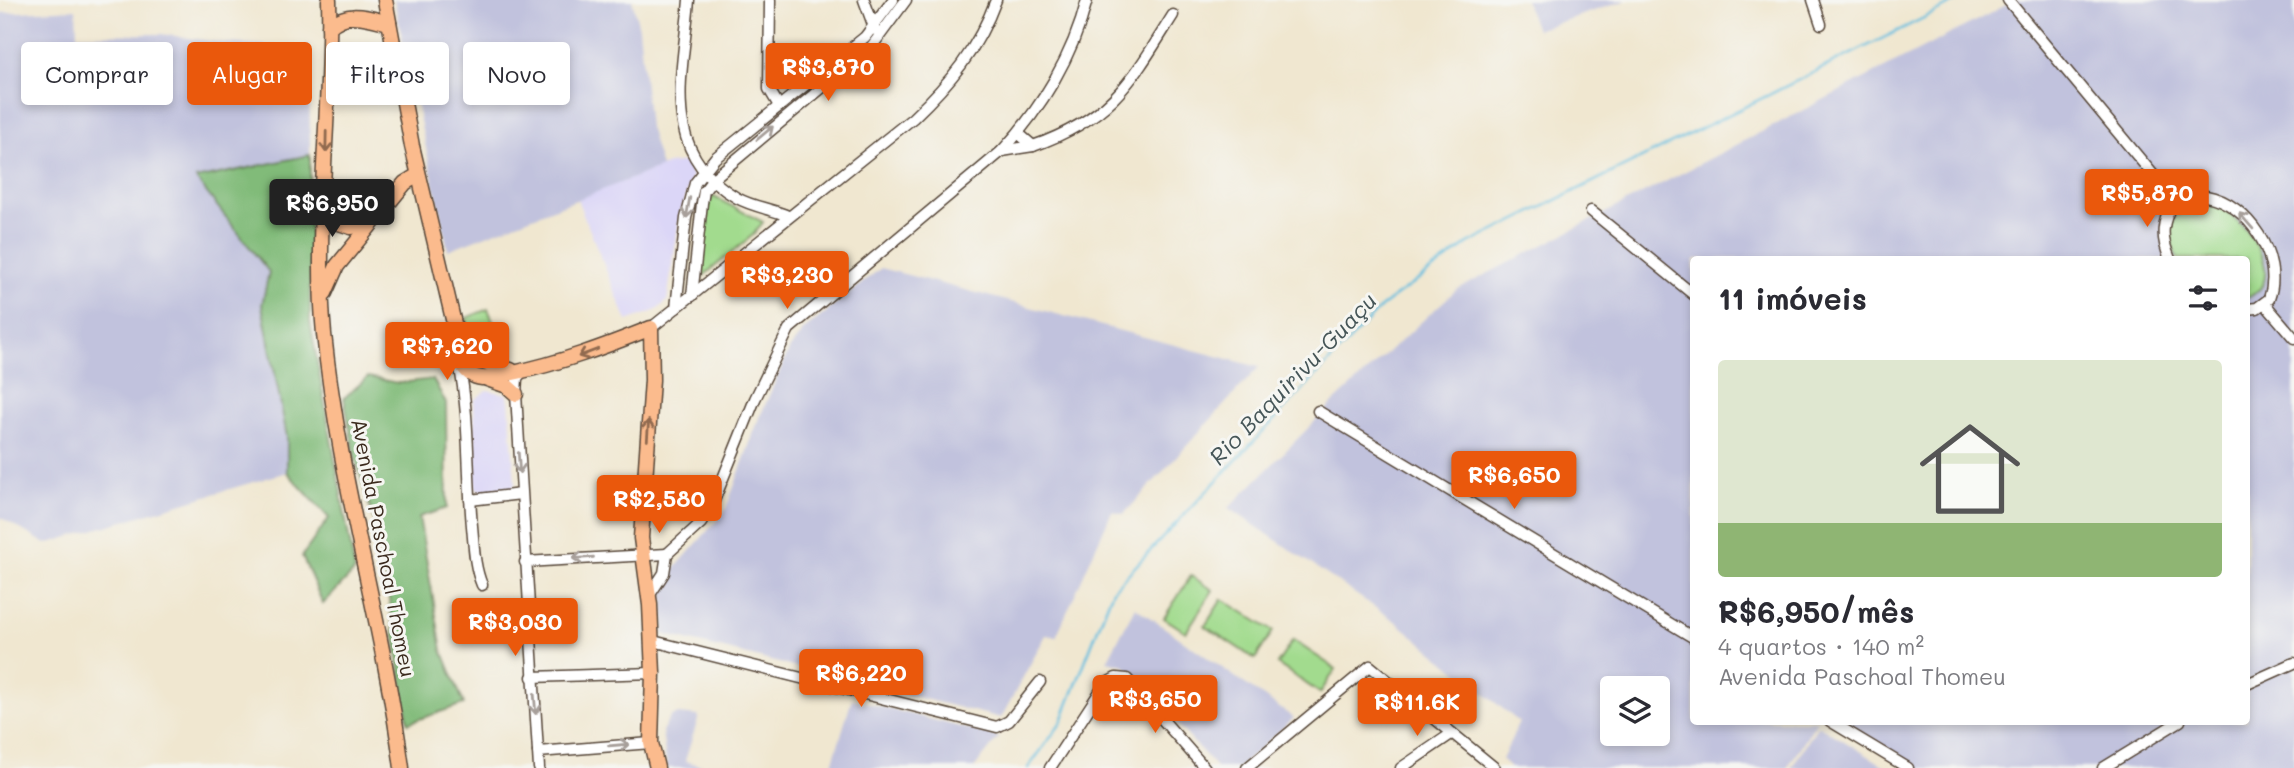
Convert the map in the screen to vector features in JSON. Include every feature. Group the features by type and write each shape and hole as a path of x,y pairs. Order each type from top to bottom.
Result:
{"main road":[{"name":"Avenida Paschoal Thomeu","path":"330,0 324,332 344,479 396,720 402,768"},
{"path":"385,0 418,175 456,332 465,354 475,361 502,370 523,371"},
{"path":"329,27 339,18 353,15 389,23"},
{"path":"323,298 337,267 370,224 405,183 418,175"},
{"path":"325,199 339,223 351,227 370,224"},
{"path":"486,379 574,358 651,328 642,554 653,641 651,743 657,768"},
{"path":"456,332 454,340 459,360 470,374 507,386 516,394"}],"street":[{"path":"689,0 680,118 687,147 714,178 743,201 788,216"},
{"path":"770,0 769,89 779,106"},
{"path":"864,0 873,27 881,37"},
{"path":"676,308 689,199 695,183 705,169 865,37 893,0"},
{"path":"692,296 704,191 714,178 881,37 906,0"},
{"path":"651,328 913,118 936,96 972,52 996,0"},
{"path":"649,596 664,573 667,554 701,523 711,508 755,399 789,329 1003,151 1019,134 1057,75 1076,36 1087,0"},
{"path":"1813,0 1821,24"},
{"path":"2008,0 2174,200"},
{"path":"1003,151 1033,146 1057,137 1115,100 1131,82 1173,15"},
{"path":"1019,134 1033,146"},
{"path":"2174,200 2203,195 2233,206 2261,238 2272,265 2271,293 2265,304 2250,308"},
{"path":"2169,256 2163,243 2163,222 2174,200"},
{"path":"1591,211 1690,292"},
{"path":"2265,304 2294,338"},
{"path":"459,360 467,398 470,499 477,573 482,585"},
{"path":"523,371 517,378 516,394 539,768"},
{"path":"467,398 471,389 486,379"},
{"path":"1318,411 1690,636"},
{"path":"470,499 522,494"},
{"path":"525,562 667,554"},
{"path":"653,641 997,727 1009,720 1040,682"},
{"path":"2250,683 2294,663"},
{"path":"1247,768 1370,666 1495,768"},
{"path":"533,677 653,673"},
{"path":"1050,768 1105,684 1116,678 1127,679 1205,768"},
{"path":"1837,725 1908,768"},
{"path":"2104,768 2174,725"},
{"path":"1401,768 1451,734"},
{"path":"538,752 651,743"}],"shaded area":[{"path":"394,0 632,0 639,28 649,127 661,167 448,250 417,105 449,105 449,42 403,42"},
{"path":"1525,0 1627,0 1536,30"},
{"path":"2016,0 2294,0 2294,768 1917,768 1846,725 2250,725 2250,256 1690,256 1690,725 1814,725 1787,768 1511,768 1502,760 1519,722 1395,621 1229,508 1332,404 1456,290"},
{"path":"76,9 77,35 161,34 217,42 187,42 187,105 310,105 310,155 197,180 269,272 262,305 287,437 287,472 46,544 0,517 0,13"},
{"path":"687,162 692,176 679,220 667,301 657,310 627,321 577,199 668,164"},
{"path":"881,268 1259,367 1124,514 1112,511 1056,637 1046,635 1001,718 663,634 663,593 669,575 725,511 758,421 790,348 804,330"},
{"path":"487,390 507,394 509,401 515,484 512,490 478,491 475,487 474,400"},
{"path":"1135,607 1294,718 1238,768 1217,768 1124,665 1107,661"},
{"path":"852,699 999,737 974,768 831,768"},
{"path":"671,716 699,716 685,761 709,768 667,768 662,731"},
{"path":"1818,725 1888,768 1791,768"}],"green space":[{"path":"310,155 310,322 355,571 323,604 302,556 329,518 287,472 287,437 262,305 269,272 196,179"},
{"path":"712,196 763,222 753,235 702,277 704,219"},
{"path":"2196,204 2215,207 2228,213 2245,229 2262,256 2265,275 2262,286 2250,296 2250,256 2176,256 2171,238 2175,217"},
{"path":"488,309 508,356 484,354 474,349 466,318"},
{"path":"368,377 398,383 433,379 446,403 447,508 419,517 442,650 464,704 408,723 380,541 355,458 344,398"},
{"path":"1191,576 1213,590 1186,632 1164,618"},
{"path":"1222,599 1273,631 1255,659 1205,626"},
{"path":"1293,640 1336,669 1320,693 1277,664"}],"waterway":[{"name":"Rio Baquirivu-Guaçu","path":"1028,768 1061,723 1113,590 1382,306 1468,244 1960,0"}]}
